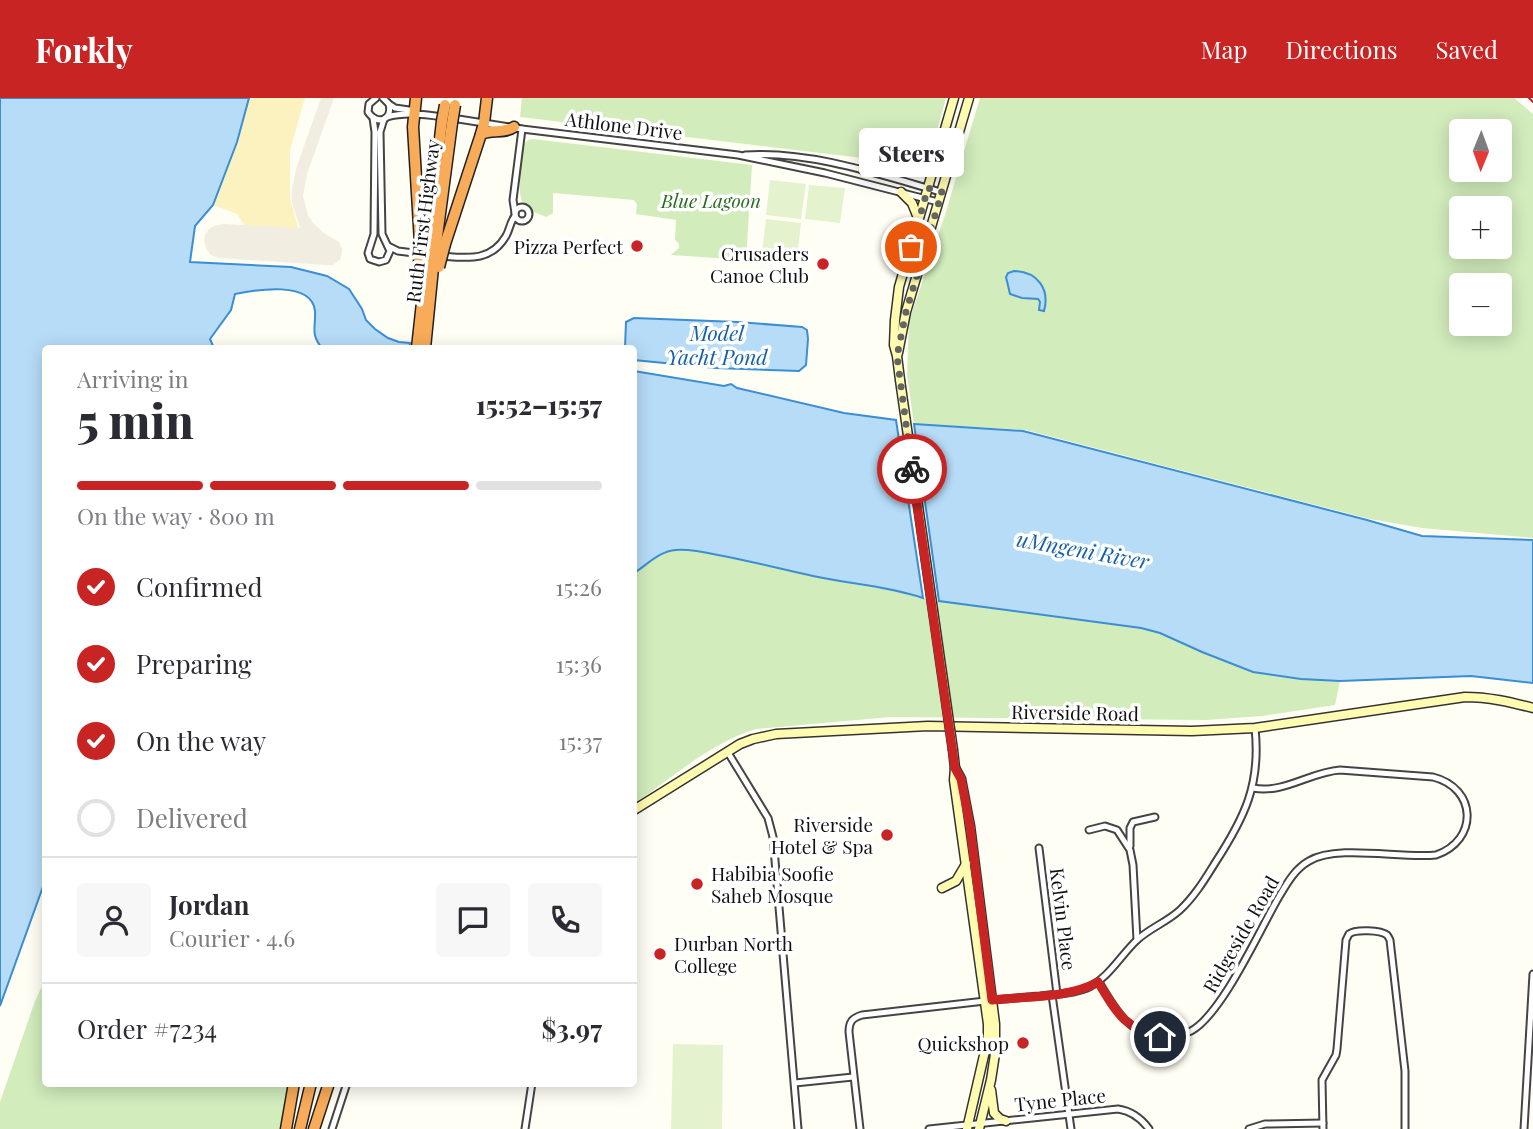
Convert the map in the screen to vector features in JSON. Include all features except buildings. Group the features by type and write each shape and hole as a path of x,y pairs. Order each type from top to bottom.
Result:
{"highway":[{"path":"416,98 417,113 413,127 432,243 429,266"},
{"path":"432,243 481,134 487,98"},
{"name":"Ruth First Highway","path":"418,345 451,102"},
{"path":"481,134 489,130 508,131 518,128"},
{"name":"Ruth First Highway","path":"422,324 425,345"},
{"path":"286,1129 293,1087"},
{"path":"300,1129 311,1087"},
{"path":"313,1129 323,1087"},
{"path":"313,1129 328,1087"}],"main road":[{"path":"954,98 902,277 896,306 894,345 953,750 954,780 966,864 996,1038 991,1080 979,1126"},
{"path":"897,356 906,312 969,98"},
{"path":"862,169 871,166 905,169 917,166 930,158 940,146"},
{"path":"901,192 912,202 918,221"},
{"name":"Riverside Road","path":"637,808 727,751 765,736 928,726 1192,731 1255,728 1465,697 1483,697 1533,708"},
{"path":"955,768 961,779 970,826 989,1001 988,1038 967,1127"},
{"path":"942,888 956,881 966,864"},
{"path":"991,1080 993,1111 997,1117 1006,1121"}],"street":[{"path":"376,98 368,108 375,132 374,234 368,249 373,261 383,261 389,254 382,234 380,132 390,111 387,100"},
{"name":"Athlone Drive","path":"387,100 398,108 417,113 738,156 825,173 938,202"},
{"name":"Athlone Drive","path":"373,118 417,113"},
{"path":"514,193 528,212 527,219 523,221 515,214 514,193 518,128"},
{"name":"Athlone Drive","path":"738,156 759,154 836,163 942,192"},
{"path":"388,246 398,251 476,258 487,254 500,243 518,208 522,207"},
{"path":"860,1129 850,1023 856,1017 1079,991 1098,982 1137,940 1171,917 1191,899 1213,866 1244,814 1253,788 1255,728"},
{"path":"727,751 768,818 773,837 798,1129"},
{"name":"Ridgeside Road","path":"1098,982 1123,1020 1133,1027 1160,1037 1190,1031 1208,1016 1223,996 1289,881 1301,866 1315,858 1335,853 1436,855 1451,848 1465,831 1467,821 1465,802 1457,790 1433,777 1340,770 1328,771 1274,789 1253,788"},
{"path":"1137,940 1130,828 1133,822 1155,817"},
{"path":"1089,830 1105,826 1117,830 1130,850"},
{"name":"Kelvin Place","path":"1039,848 1071,1129"},
{"path":"1249,1129 1265,1124 1323,1126 1322,1080 1336,1055 1346,940 1354,932 1379,931 1388,935 1390,940 1405,1071 1405,1129"},
{"path":"1524,1129 1533,974"},
{"path":"1520,1043 1528,1044"},
{"path":"795,1083 853,1077"},
{"path":"332,1129 346,1087"},
{"path":"525,1129 531,1087"},
{"name":"Tyne Place","path":"929,1129 979,1126 1110,1109 1125,1110 1138,1117 1149,1129"}],"green space":[{"path":"522,98 946,98 931,152 887,161 520,117"},
{"path":"980,98 1514,98 1533,114 1533,538 1422,528 1370,519 1026,430 914,424 907,375 909,321 945,215"},
{"name":"Blue Lagoon","path":"533,139 752,165 746,260 671,255 679,248 675,240 676,220 636,214 637,204 634,200 553,193 553,213 546,217 530,209 522,201 519,176 524,145"},
{"path":"770,180 806,184 801,219 766,215"},
{"path":"809,185 845,188 840,223 805,219"},
{"path":"766,219 801,223 797,258 762,254"},
{"path":"673,550 697,551 812,576 901,590 939,601 1141,628 1160,633 1253,672 1340,681 1335,705 1262,716 1206,720 890,717 756,729 707,752 637,802 637,571 658,556"},
{"path":"42,986 42,1087 288,1087 280,1129 0,1129 0,1102"},
{"path":"673,1044 723,1045 722,1129 671,1129"}],"sand":[{"path":"249,98 305,98 290,150 290,199 299,230 245,226 237,214 213,205 237,142"}],"shaded area":[{"path":"321,98 334,98 307,174 303,196 313,223 339,242 342,248 340,260 333,265 326,265 219,258 211,255 204,241 209,229 214,226 223,224 300,228 292,203 292,188"}],"water":[{"path":"0,98 249,98 237,142 213,205 195,226 190,262 291,267 327,276 349,289 366,320 375,329 388,338 410,345 320,345 315,334 312,301 294,291 268,289 235,294 231,310 210,339 213,345 42,345 42,889 0,1006"},
{"path":"1014,271 1030,275 1040,283 1045,296 1044,311 1039,310 1038,299 1010,294 1006,277"},
{"name":"Model Yacht Pond","path":"634,318 802,327 807,330 808,339 806,365 799,371 716,368 637,360 637,345 625,345 626,322"},
{"path":"637,372 724,386 731,384 737,388 844,413 896,420 923,598 692,550 670,551 637,571"},
{"name":"uMngeni River","path":"914,424 1023,431 1422,536 1533,540 1533,683 1471,676 1340,681 1301,679 1253,672 1160,633 1141,628 939,601"}],"railway":[{"path":"1529,98 1533,102"}],"way so far":[{"path":"911,247 928,188 942,192 906,312 897,356 912,469"}],"place":[{"name":"Pizza Perfect","path":"637,246"},
{"name":"Steers","path":"911,247"},
{"name":"Crusaders Canoe Club","path":"823,264"},
{"name":"Riverside Hotel & Spa","path":"887,835"},
{"name":"Habibia Soofie Saheb Mosque","path":"697,884"},
{"name":"Durban North College","path":"660,954"},
{"name":"Quickshop","path":"1023,1043"}],"route":[{"path":"912,469 955,768 961,779 970,826 992,1000 1072,992 1098,982 1123,1020 1145,1033 1160,1037"}]}
